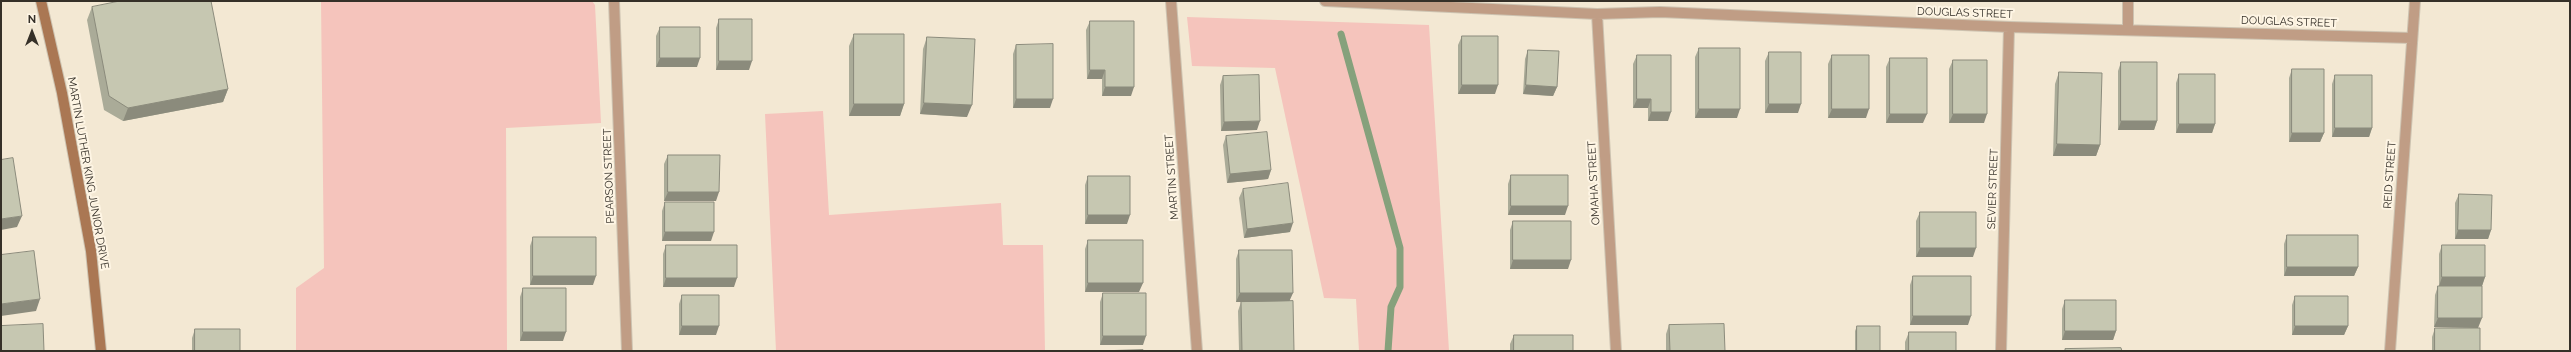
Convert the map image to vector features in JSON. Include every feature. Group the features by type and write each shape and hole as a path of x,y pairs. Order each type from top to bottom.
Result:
{"main road":[{"name":"MARTIN LUTHER KING JUNIOR DRIVE","path":"42,1 62,93 90,244 101,351"}],"street":[{"name":"PEARSON STREET","path":"614,1 627,351"},
{"name":"MARTIN STREET","path":"1171,1 1197,351"},
{"name":"DOUGLAS STREET","path":"1325,1 1597,14 1660,12 2009,27 2128,29 2412,38"},
{"path":"1659,1 1660,12"},
{"path":"2128,1 2128,29"},
{"name":"REID STREET","path":"2390,351 2415,1"},
{"name":"OMAHA STREET","path":"1597,14 1616,351"},
{"name":"SEVIER STREET","path":"2001,351 2009,27"}],"shaded area":[{"path":"321,1 592,1 595,5 601,123 506,128 507,351 296,351 296,288 324,268"},
{"path":"1187,17 1429,25 1449,351 1359,351 1356,299 1324,298 1275,68 1192,66"},
{"path":"823,111 829,215 1001,203 1003,245 1043,245 1045,351 776,351 765,114"}],"building":[{"path":"120,1 211,1 228,89 128,108 109,96 92,7"},
{"path":"719,19 752,19 752,61 719,61"},
{"path":"1090,21 1134,21 1134,87 1105,87 1105,70 1090,70"},
{"path":"660,27 700,27 700,58 660,58"},
{"path":"854,34 904,34 904,104 854,104"},
{"path":"1462,36 1498,36 1498,85 1462,85"},
{"path":"927,37 975,39 972,105 924,103"},
{"path":"1053,44 1053,99 1016,99 1016,45"},
{"path":"1699,48 1740,48 1740,109 1699,109"},
{"path":"1528,50 1559,51 1557,87 1526,85"},
{"path":"1769,52 1801,52 1801,104 1769,104"},
{"path":"1637,55 1671,55 1671,112 1651,112 1651,99 1637,99"},
{"path":"1832,55 1869,55 1869,109 1832,109"},
{"path":"1890,58 1927,58 1927,114 1890,114"},
{"path":"1953,60 1987,60 1987,114 1953,114"},
{"path":"2121,62 2157,62 2157,121 2121,121"},
{"path":"2292,69 2324,69 2324,133 2292,133"},
{"path":"2059,72 2102,73 2100,145 2057,144"},
{"path":"2179,74 2215,74 2215,124 2179,124"},
{"path":"1259,75 1260,121 1224,122 1223,76"},
{"path":"2335,75 2372,75 2372,128 2335,128"},
{"path":"1267,132 1271,170 1230,174 1226,136"},
{"path":"668,155 720,155 719,192 668,192"},
{"path":"13,158 22,216 1,219 1,160"},
{"path":"1511,175 1568,175 1568,206 1511,206"},
{"path":"1088,176 1130,176 1130,215 1088,215"},
{"path":"1288,183 1293,223 1247,229 1243,189"},
{"path":"2459,194 2492,195 2491,230 2458,230"},
{"path":"665,202 714,202 714,232 665,232"},
{"path":"1920,212 1976,212 1976,248 1920,248"},
{"path":"1513,221 1571,221 1571,260 1513,260"},
{"path":"2287,235 2358,235 2358,267 2287,267"},
{"path":"533,237 596,237 596,276 533,276"},
{"path":"1088,240 1143,240 1143,283 1088,283"},
{"path":"666,245 737,245 737,278 666,278"},
{"path":"2442,245 2485,245 2485,277 2442,277"},
{"path":"1239,250 1292,250 1293,293 1240,293"},
{"path":"34,251 40,299 1,304 1,255"},
{"path":"1913,276 1971,276 1971,316 1913,316"},
{"path":"2438,286 2482,286 2482,318 2438,318"},
{"path":"523,288 566,288 566,332 523,332"},
{"path":"1103,293 1146,293 1146,336 1103,336"},
{"path":"682,295 719,295 719,326 682,326"},
{"path":"2295,296 2348,296 2348,326 2295,326"},
{"path":"2065,300 2116,300 2116,331 2065,331"},
{"path":"1293,301 1294,351 1242,351 1241,302"},
{"path":"43,324 44,351 1,351 1,326"},
{"path":"1724,324 1725,351 1670,351 1669,325"},
{"path":"1857,326 1880,326 1880,351 1857,351"},
{"path":"2435,328 2480,328 2480,351 2435,351"},
{"path":"195,329 240,329 240,351 195,351"},
{"path":"1909,332 1956,332 1956,351 1909,351"},
{"path":"1514,335 1573,335 1573,351 1514,351"},
{"path":"2121,348 2122,351 2065,351 2065,349"},
{"path":"1143,350 1143,351 1099,351"}],"waterway":[{"path":"1341,34 1400,248 1400,287 1391,307 1388,351"}]}
